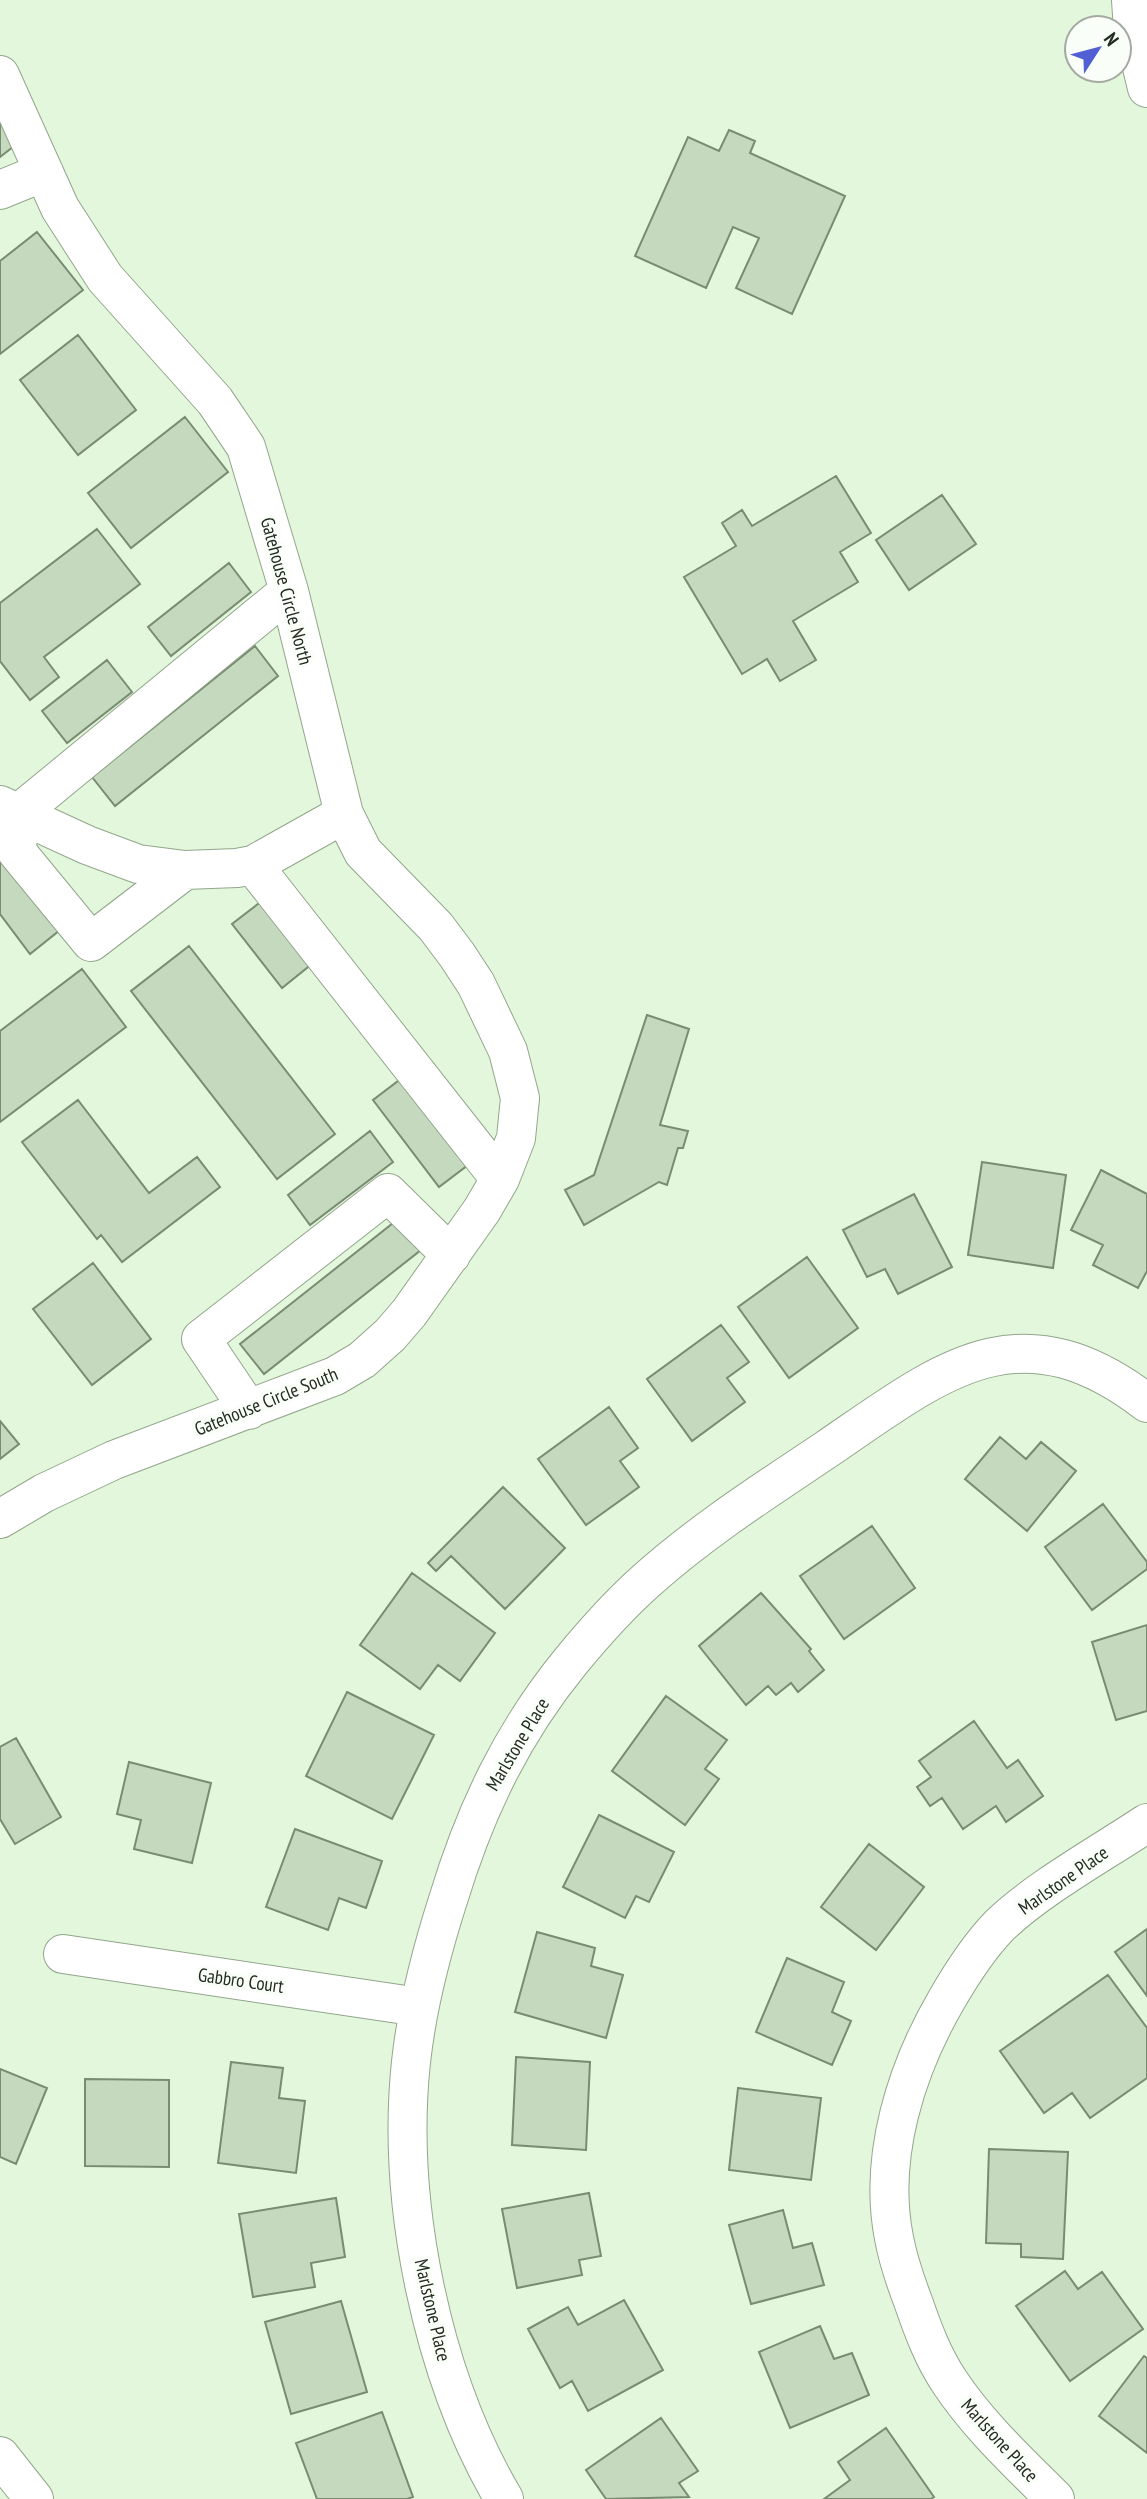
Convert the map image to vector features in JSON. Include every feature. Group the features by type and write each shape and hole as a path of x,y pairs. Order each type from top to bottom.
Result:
{"street":[{"path":"1131,0 1133,30 1147,89"},
{"name":"Gatehouse Circle North","path":"0,75 60,208 105,278 215,401 246,447 289,591 344,814"},
{"path":"0,190 44,172"},
{"path":"10,809 289,591"},
{"path":"10,809 87,845 138,864 185,870 253,865 344,814"},
{"path":"10,809 17,852 91,942 185,870"},
{"name":"Gatehouse Circle South","path":"0,1519 44,1493 114,1460 335,1376 362,1360 390,1335 409,1313 451,1255 500,1179 516,1138 520,1098 508,1051 475,984 457,955 436,927 363,852 344,814"},
{"path":"253,865 500,1179"},
{"path":"249,1410 201,1339 388,1194 451,1255"},
{"name":"Marlstone Place","path":"504,2499 460,2412 439,2344 421,2268 412,2201 408,2136 410,2065 419,2007 460,1859 488,1791 531,1714 571,1661 645,1581 732,1513 921,1385 958,1366 1002,1355 1043,1354 1096,1370 1118,1381 1147,1403"},
{"name":"Marlstone Place","path":"1055,2499 974,2417 947,2378 925,2334 894,2237 890,2188 894,2143 903,2098 918,2053 967,1965 1000,1926 1039,1894 1147,1823"},
{"name":"Gabbro Court","path":"64,1954 419,2007"},
{"path":"0,2456 34,2499"}],"building":[{"path":"0,119 18,143 0,157"},
{"path":"729,130 755,141 750,153 845,196 792,314 736,288 759,238 733,227 706,288 635,256 688,137 719,151"},
{"path":"37,232 83,290 0,354 0,261"},
{"path":"78,335 136,410 78,455 20,380"},
{"path":"185,417 228,472 131,548 88,493"},
{"path":"836,476 871,533 840,552 858,582 793,621 816,660 780,681 767,659 742,674 684,577 736,546 722,523 742,510 752,526"},
{"path":"942,495 976,544 909,590 876,540"},
{"path":"97,529 140,584 44,657 59,677 30,700 0,661 0,603"},
{"path":"229,563 251,592 171,656 148,627"},
{"path":"255,646 278,676 115,806 92,777"},
{"path":"107,660 132,692 67,743 42,711"},
{"path":"0,853 60,930 30,954 0,914"},
{"path":"263,900 313,963 282,988 232,924"},
{"path":"189,946 335,1134 277,1179 131,991"},
{"path":"82,969 126,1027 0,1122 0,1031"},
{"path":"647,1015 689,1029 660,1125 688,1131 683,1148 678,1148 667,1185 659,1182 584,1225 565,1190 594,1175"},
{"path":"402,1078 468,1165 439,1187 373,1100"},
{"path":"78,1100 149,1193 197,1157 220,1187 122,1262 101,1235 97,1239 22,1142"},
{"path":"370,1131 393,1162 310,1225 288,1195"},
{"path":"982,1162 1066,1175 1053,1268 968,1255"},
{"path":"1101,1170 1147,1194 1147,1271 1138,1288 1093,1265 1103,1245 1071,1230"},
{"path":"914,1194 952,1267 898,1294 885,1269 867,1277 843,1230"},
{"path":"402,1216 426,1246 264,1374 240,1344"},
{"path":"807,1257 858,1328 789,1378 738,1307"},
{"path":"93,1263 151,1339 92,1385 33,1309"},
{"path":"721,1325 749,1362 727,1378 745,1402 692,1441 647,1379"},
{"path":"609,1407 638,1448 620,1461 639,1487 586,1525 538,1459"},
{"path":"0,1421 19,1444 0,1459"},
{"path":"1000,1437 1026,1459 1041,1442 1076,1471 1027,1531 965,1479"},
{"path":"503,1487 565,1548 505,1609 451,1556 436,1571 428,1563"},
{"path":"1103,1504 1147,1562 1147,1569 1092,1610 1045,1547"},
{"path":"872,1526 915,1588 844,1639 800,1576"},
{"path":"412,1573 495,1633 460,1681 438,1665 420,1689 360,1645"},
{"path":"761,1593 811,1649 809,1651 824,1670 798,1692 791,1683 776,1695 768,1686 746,1705 699,1646"},
{"path":"1147,1625 1147,1711 1116,1720 1092,1642"},
{"path":"347,1692 434,1735 392,1819 306,1776"},
{"path":"666,1696 727,1740 705,1769 719,1779 685,1825 612,1771"},
{"path":"974,1721 1007,1768 1018,1760 1043,1796 1006,1822 996,1806 963,1829 942,1798 930,1806 917,1787 931,1777 919,1761"},
{"path":"16,1738 61,1817 15,1844 0,1819 0,1747"},
{"path":"129,1762 211,1783 192,1863 134,1849 141,1820 117,1814"},
{"path":"599,1815 674,1852 649,1902 636,1896 625,1918 563,1887"},
{"path":"295,1829 382,1861 366,1908 339,1898 328,1930 266,1907"},
{"path":"869,1844 924,1887 876,1950 821,1907"},
{"path":"1147,1929 1147,1996 1115,1952"},
{"path":"537,1932 595,1948 591,1966 623,1975 606,2038 515,2012"},
{"path":"787,1958 844,1982 832,2012 851,2021 832,2065 756,2032"},
{"path":"1108,1975 1147,2028 1147,2078 1090,2118 1072,2093 1044,2113 1000,2051"},
{"path":"516,2057 590,2062 586,2150 512,2145"},
{"path":"231,2062 283,2068 279,2098 305,2101 296,2173 218,2163"},
{"path":"0,2069 47,2088 16,2164 0,2157"},
{"path":"85,2079 169,2080 169,2167 85,2166"},
{"path":"738,2088 821,2098 811,2180 729,2170"},
{"path":"989,2149 1068,2152 1063,2259 1021,2257 1021,2244 986,2243"},
{"path":"589,2193 601,2256 579,2260 582,2275 517,2288 502,2209"},
{"path":"336,2198 345,2257 311,2263 315,2287 253,2297 239,2214"},
{"path":"783,2210 793,2248 812,2243 824,2285 751,2304 729,2225"},
{"path":"1065,2271 1078,2289 1102,2272 1143,2329 1070,2381 1016,2306"},
{"path":"624,2300 663,2370 588,2411 572,2381 560,2388 528,2329 568,2307 578,2325"},
{"path":"341,2301 367,2392 291,2414 265,2322"},
{"path":"820,2326 834,2359 852,2353 869,2395 790,2428 759,2352"},
{"path":"1144,2356 1147,2358 1147,2453 1099,2416"},
{"path":"382,2412 413,2497 317,2499 296,2443"},
{"path":"661,2418 698,2471 679,2483 689,2497 606,2499 586,2470"},
{"path":"886,2428 934,2497 824,2499 850,2480 838,2462"}]}
